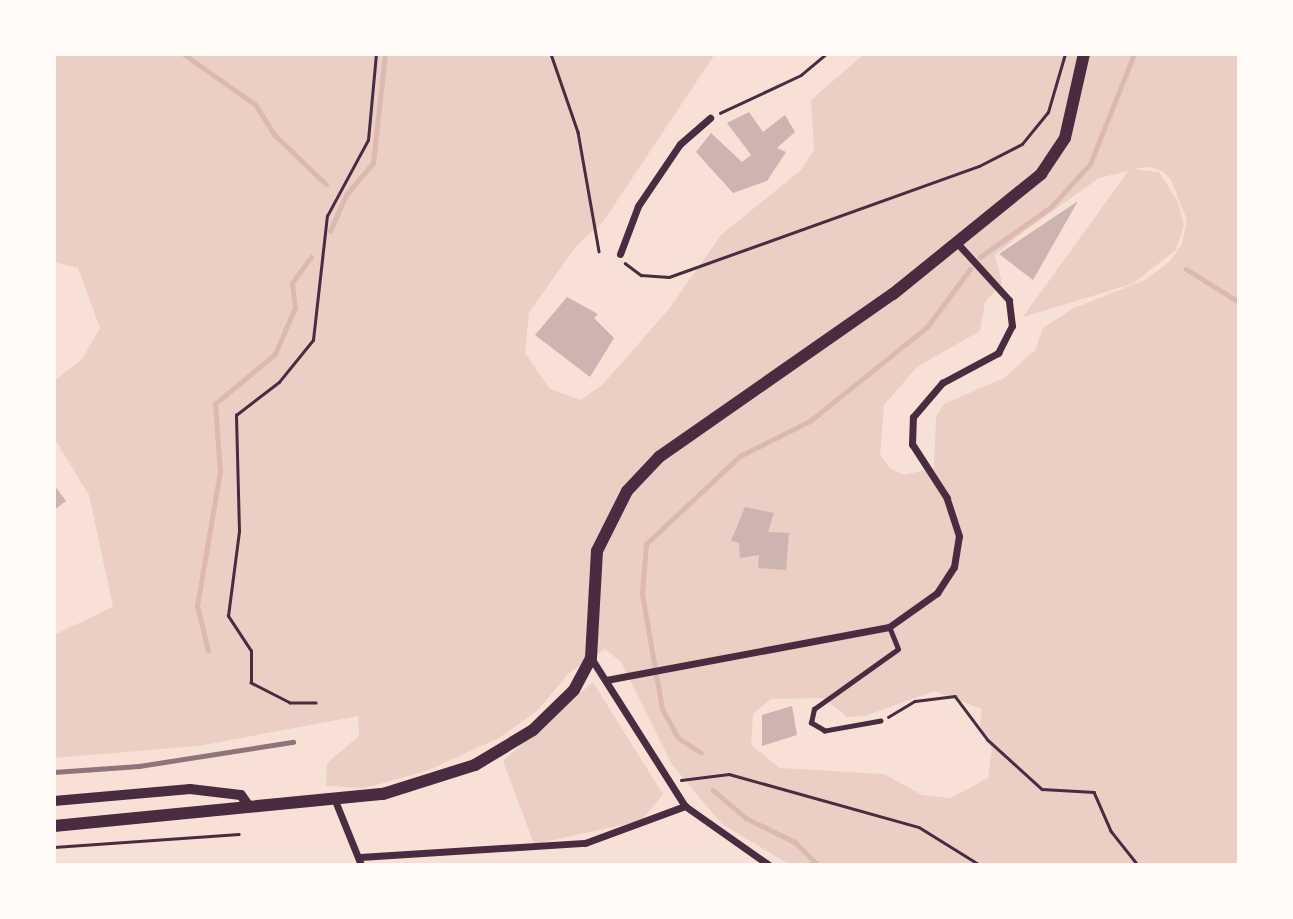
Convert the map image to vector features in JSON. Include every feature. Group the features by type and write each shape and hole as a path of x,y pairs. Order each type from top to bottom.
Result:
{"main road":[{"path":"54,826 248,805 336,803 416,786 475,765 550,716 591,658 597,551 639,476 958,244 1058,153 1084,54"}],"street":[{"path":"620,254 622,234 661,172 710,118"},
{"path":"606,680 889,626 917,612 954,567 956,516 925,468 910,433 922,403 942,383 998,353 1012,326 1009,300 958,244"},
{"path":"591,658 685,806 698,818 769,865"},
{"path":"54,802 190,789 241,795 248,805"},
{"path":"336,803 360,861 535,850 585,843 685,806"}],"lane":[{"path":"881,721 825,731 811,723 814,709 898,649 889,626"}],"path":[{"path":"316,703 290,703 251,683 251,651 228,616 239,531 236,415 306,355 335,197 368,140 376,54"},
{"path":"551,54 578,132 599,251"},
{"path":"710,118 801,75 826,54"},
{"path":"620,254 641,275 669,277 979,166 1022,144 1048,112 1065,54"},
{"path":"1239,627 1239,704"},
{"path":"881,721 915,701 955,696 988,740 1042,789 1094,792 1111,831 1138,865"},
{"path":"688,779 729,774 919,827 981,865"},
{"path":"54,847 239,834"}],"shaded area":[{"path":"54,54 715,54 603,222 576,246 529,313 525,353 550,389 581,400 603,384 669,309 721,235 801,170 814,149 811,100 864,54 1239,54 1239,865 790,865 722,824 671,763 621,662 605,649 570,672 538,710 499,738 426,771 365,788 326,786 327,763 359,736 358,716 198,746 54,758 54,635 113,607 89,495 54,438 54,381 82,359 100,328 78,268 54,262","holes":["1152,167 1164,172 1171,180 1187,220 1182,244 1170,261 1147,279 1072,309 1043,328 1035,350 1004,378 944,404 936,417 934,468 904,475 890,468 880,455 884,405 917,367 980,331 985,302 1002,283 995,255 1022,233 1099,178 1128,171 1023,317 1132,284 1176,250 1184,225 1178,202 1159,172 1132,169","934,691 982,709 980,726 992,749 988,778 951,798 922,795 884,774 780,768 751,745 753,714 771,699 824,698 847,717 865,716"]},
{"path":"593,682 663,794 641,821 534,844 503,761"}],"building":[{"path":"749,112 763,132 785,115 795,132 777,148 786,152 767,181 733,193 696,152 711,133 742,162 751,155 727,123"},
{"path":"1078,201 1033,280 999,254"},
{"path":"567,297 598,314 594,318 614,338 590,377 535,335"},
{"path":"54,485 66,501 54,510"},
{"path":"745,507 774,513 768,532 789,533 786,570 758,568 759,555 740,558 739,543 731,541"},
{"path":"792,706 797,735 762,746 762,715"}],"waterway":[{"path":"184,54 256,105 275,135 326,184"},
{"path":"330,231 346,195 373,163 385,54"},
{"path":"980,257 1051,207 1090,164 1134,54"},
{"path":"208,651 197,606 220,472 215,404 275,354 295,308 292,283 311,257"},
{"path":"701,753 678,738 662,709 642,594 646,544 740,456 810,421 927,327 970,269"},
{"path":"1186,269 1239,302"},
{"path":"713,790 746,818 795,842 818,865"}],"railway":[{"path":"54,772 139,766 293,742"}]}
